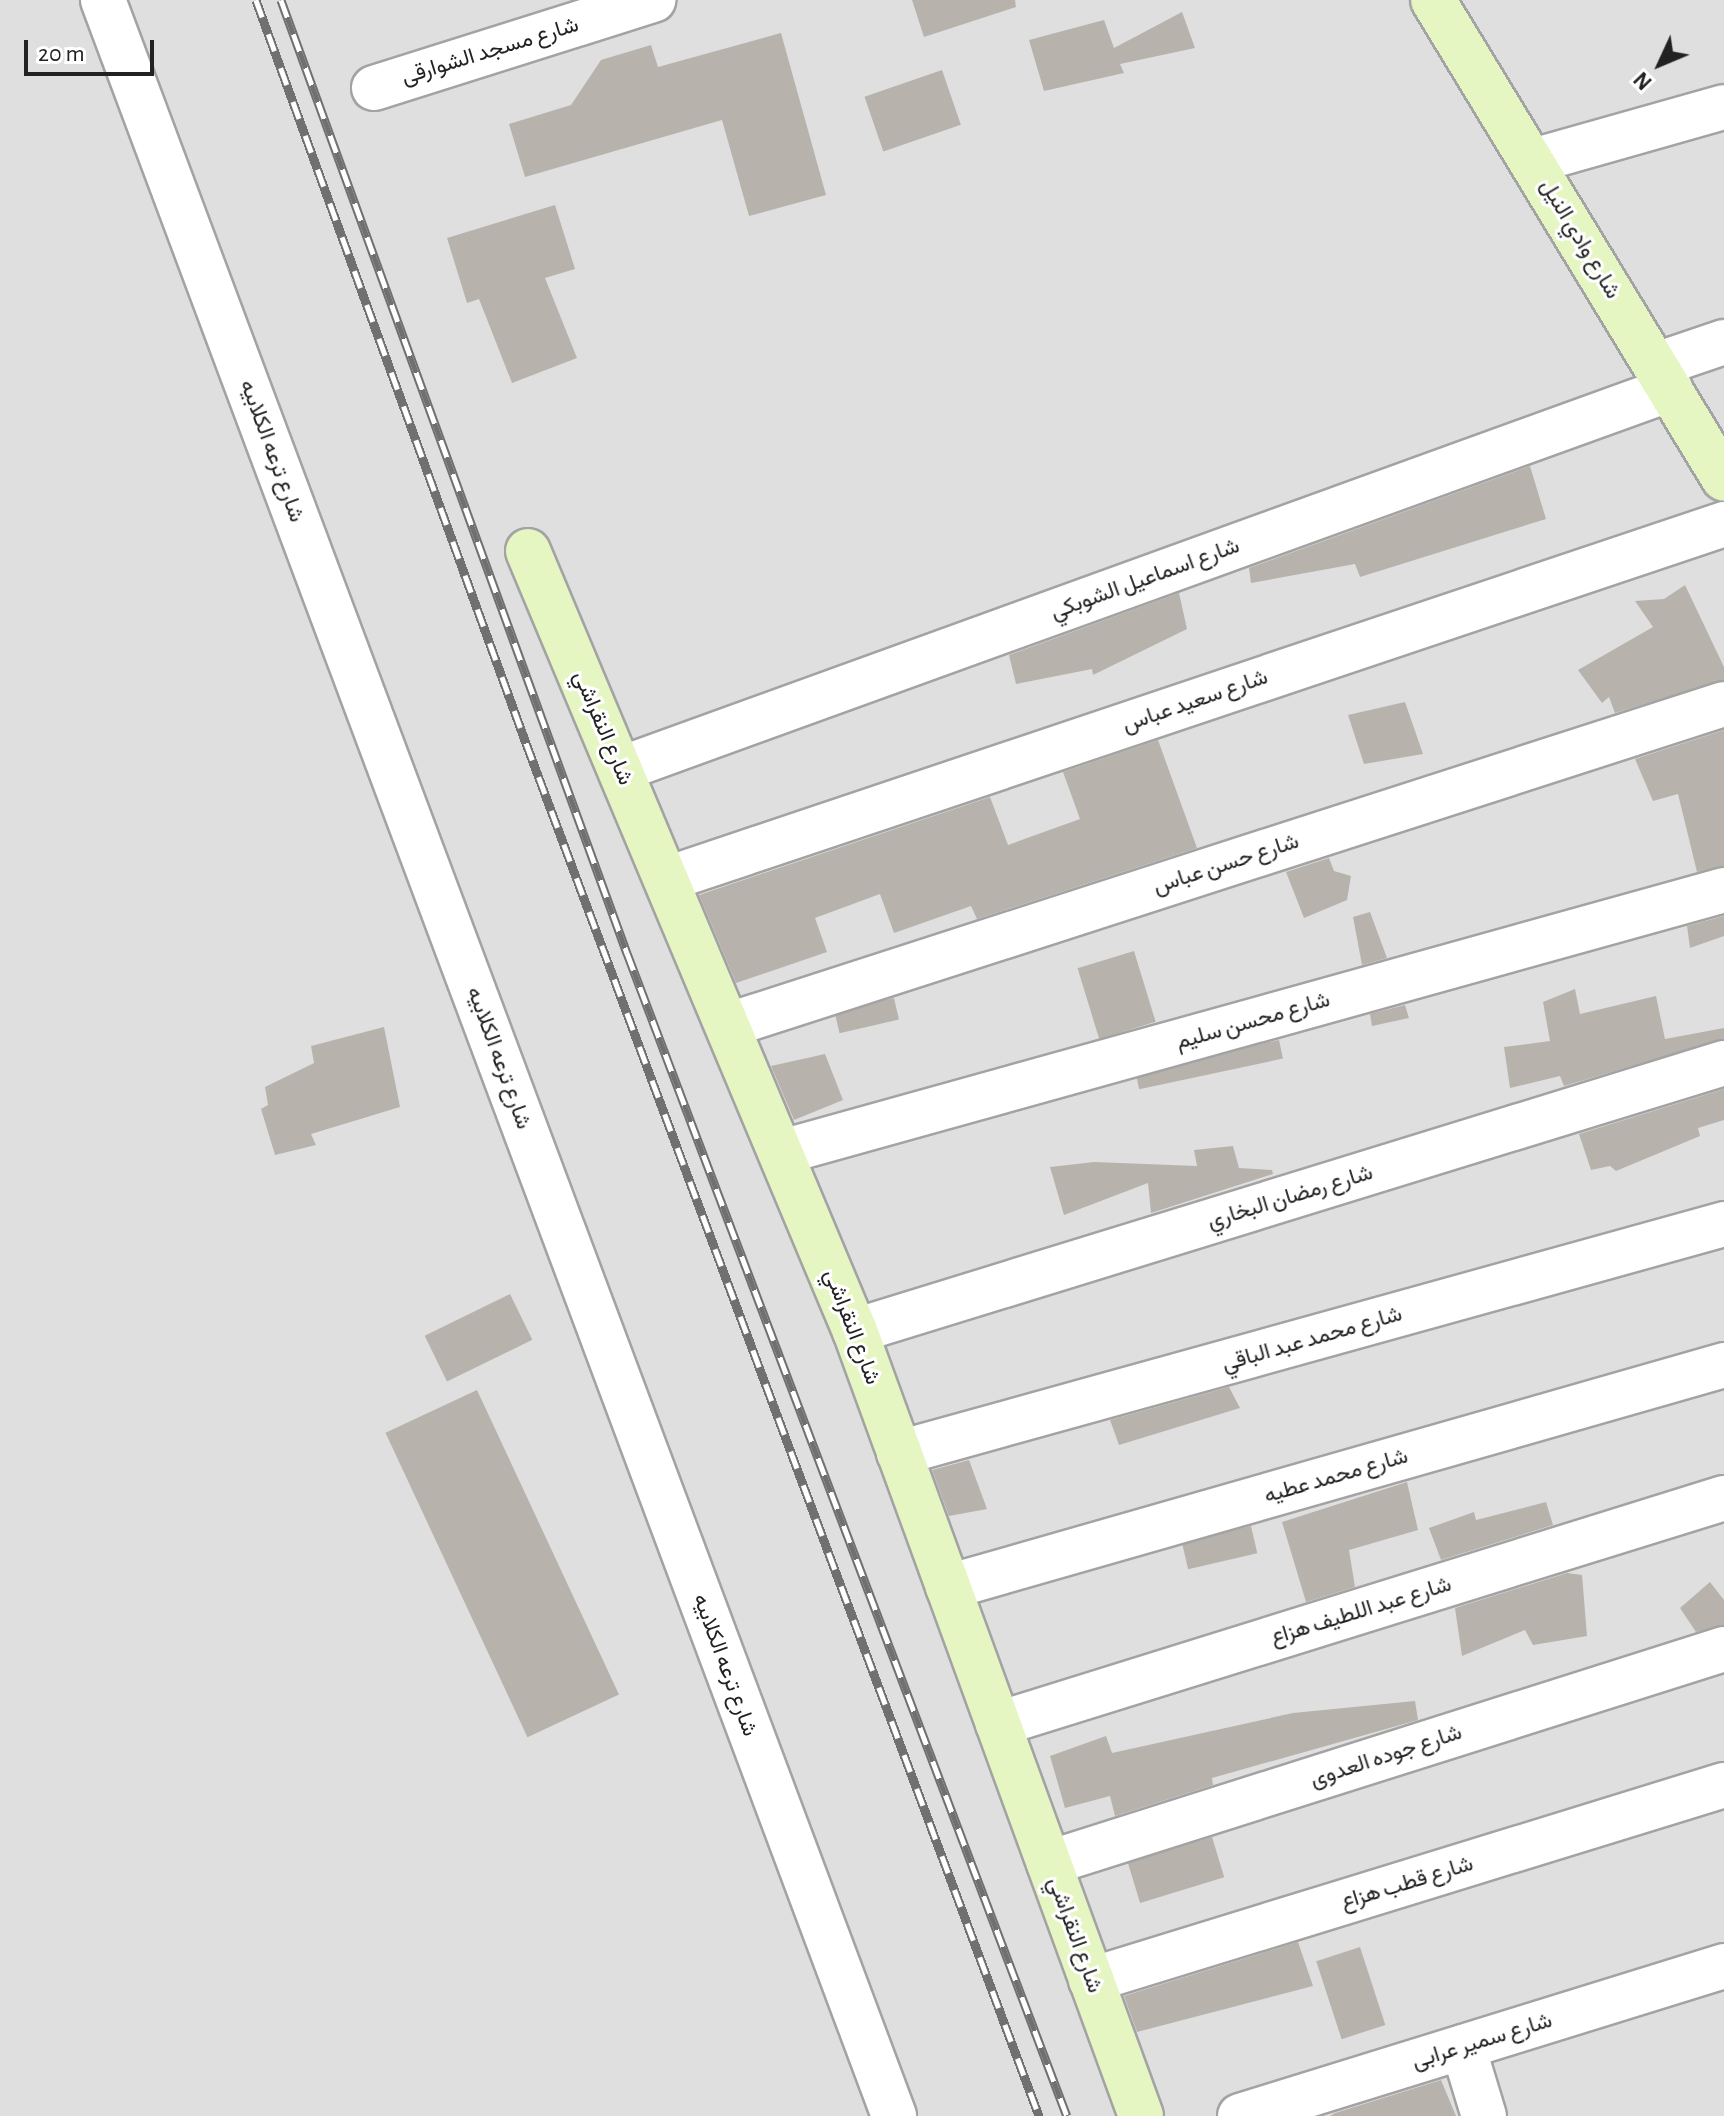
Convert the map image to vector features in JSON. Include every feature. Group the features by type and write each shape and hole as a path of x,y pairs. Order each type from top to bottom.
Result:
{"street":[{"name":"شارع ترعه الكلابيه","path":"103,0 894,2116"},
{"name":"شارع مسجد الشوارقى","path":"374,88 653,0"},
{"name":"شارع وادي النيل","path":"1437,1 1724,479"},
{"path":"1533,161 1724,107"},
{"name":"شارع اسماعيل الشوبكي","path":"621,769 1663,377 1724,342"},
{"name":"شارع سعيد عباس","path":"667,879 1724,524"},
{"name":"شارع النقراشي","path":"528,551 855,1331 1141,2116"},
{"name":"شارع حسن عباس","path":"729,1025 1724,704"},
{"name":"شارع محسن سليم","path":"782,1152 1724,890"},
{"name":"شارع رمضان البخاري","path":"855,1331 1724,1063"},
{"name":"شارع محمد عبد الباقي","path":"899,1453 1724,1224"},
{"name":"شارع محمد عطيه","path":"948,1587 1724,1365"},
{"name":"شارع عبد اللطيف هزاع","path":"998,1724 1724,1498"},
{"name":"شارع جوده العدوى","path":"1049,1863 1724,1649"},
{"name":"شارع قطب هزاع","path":"1091,1980 1724,1785"},
{"name":"شارع سمير عرابى","path":"1240,2116 1724,1966"},
{"path":"1463,2047 1484,2116"}],"shaded area":[{"path":"0,0 1724,0 1724,2116 0,2116"}],"building":[{"path":"912,0 1015,0 1016,7 924,37"},
{"path":"1182,12 1195,48 1120,64 1124,73 1044,91 1029,40 1104,20 1114,48"},
{"path":"781,33 826,195 749,216 722,120 525,177 509,124 571,105 601,60 651,45 658,67"},
{"path":"942,70 961,125 883,152 864,97"},
{"path":"555,205 575,269 545,278 577,358 512,383 479,299 467,303 447,238"},
{"path":"1530,466 1546,519 1360,577 1355,564 1251,583 1249,568"},
{"path":"1685,585 1724,667 1724,680 1615,713 1609,697 1602,703 1578,670 1653,627 1635,601 1664,599"},
{"path":"1179,593 1187,629 1093,675 1092,669 1016,684 1009,655"},
{"path":"1405,702 1423,754 1364,764 1348,715"},
{"path":"1724,730 1724,866 1697,872 1678,794 1653,801 1635,759"},
{"path":"1158,740 1197,848 977,919 971,906 894,933 880,894 815,918 827,952 736,983 699,895 990,797 1008,845 1080,819 1063,772"},
{"path":"1329,858 1334,871 1351,876 1347,900 1304,918 1286,872"},
{"path":"1370,912 1387,958 1362,965 1353,917"},
{"path":"1724,916 1724,936 1690,948 1687,926"},
{"path":"1134,951 1156,1022 1099,1039 1078,968"},
{"path":"1575,989 1580,1014 1656,996 1665,1039 1724,1028 1724,1039 1564,1086 1560,1076 1510,1088 1504,1047 1550,1041 1543,1002"},
{"path":"894,998 899,1019 840,1033 835,1012"},
{"path":"1405,1005 1409,1018 1372,1026 1370,1014"},
{"path":"384,1027 400,1107 311,1134 316,1145 275,1155 261,1109 268,1105 265,1087 314,1063 311,1046"},
{"path":"1279,1040 1283,1059 1139,1089 1135,1071"},
{"path":"825,1054 843,1100 794,1120 771,1066"},
{"path":"1724,1089 1724,1120 1698,1128 1700,1136 1616,1171 1610,1166 1591,1170 1579,1134"},
{"path":"1233,1146 1239,1168 1272,1170 1273,1174 1151,1213 1148,1183 1064,1215 1050,1167 1094,1162 1197,1166 1194,1150"},
{"path":"510,1294 532,1340 447,1381 425,1336"},
{"path":"1229,1387 1240,1408 1119,1445 1110,1420"},
{"path":"477,1390 619,1695 527,1737 385,1433"},
{"path":"969,1460 987,1509 949,1516 932,1470"},
{"path":"1407,1482 1418,1530 1349,1550 1355,1587 1306,1602 1282,1522"},
{"path":"1546,1502 1553,1525 1441,1560 1429,1528 1474,1512 1476,1520"},
{"path":"1251,1526 1257,1553 1188,1569 1182,1542"},
{"path":"1567,1573 1582,1575 1587,1636 1533,1645 1525,1630 1462,1656 1455,1608"},
{"path":"1710,1582 1724,1600 1724,1625 1696,1632 1680,1608"},
{"path":"1415,1701 1418,1720 1212,1778 1213,1785 1115,1816 1110,1796 1065,1808 1050,1756 1106,1736 1112,1753 1293,1713"},
{"path":"1212,1837 1224,1877 1140,1903 1128,1863"},
{"path":"1298,1942 1313,1986 1137,2032 1124,1996"},
{"path":"1360,1947 1385,2025 1342,2039 1316,1961"},
{"path":"1441,2080 1456,2116 1330,2116 1335,2113"}],"railway":[{"path":"256,0 526,743 1039,2116"},
{"path":"281,0 627,953 1067,2116"}]}
